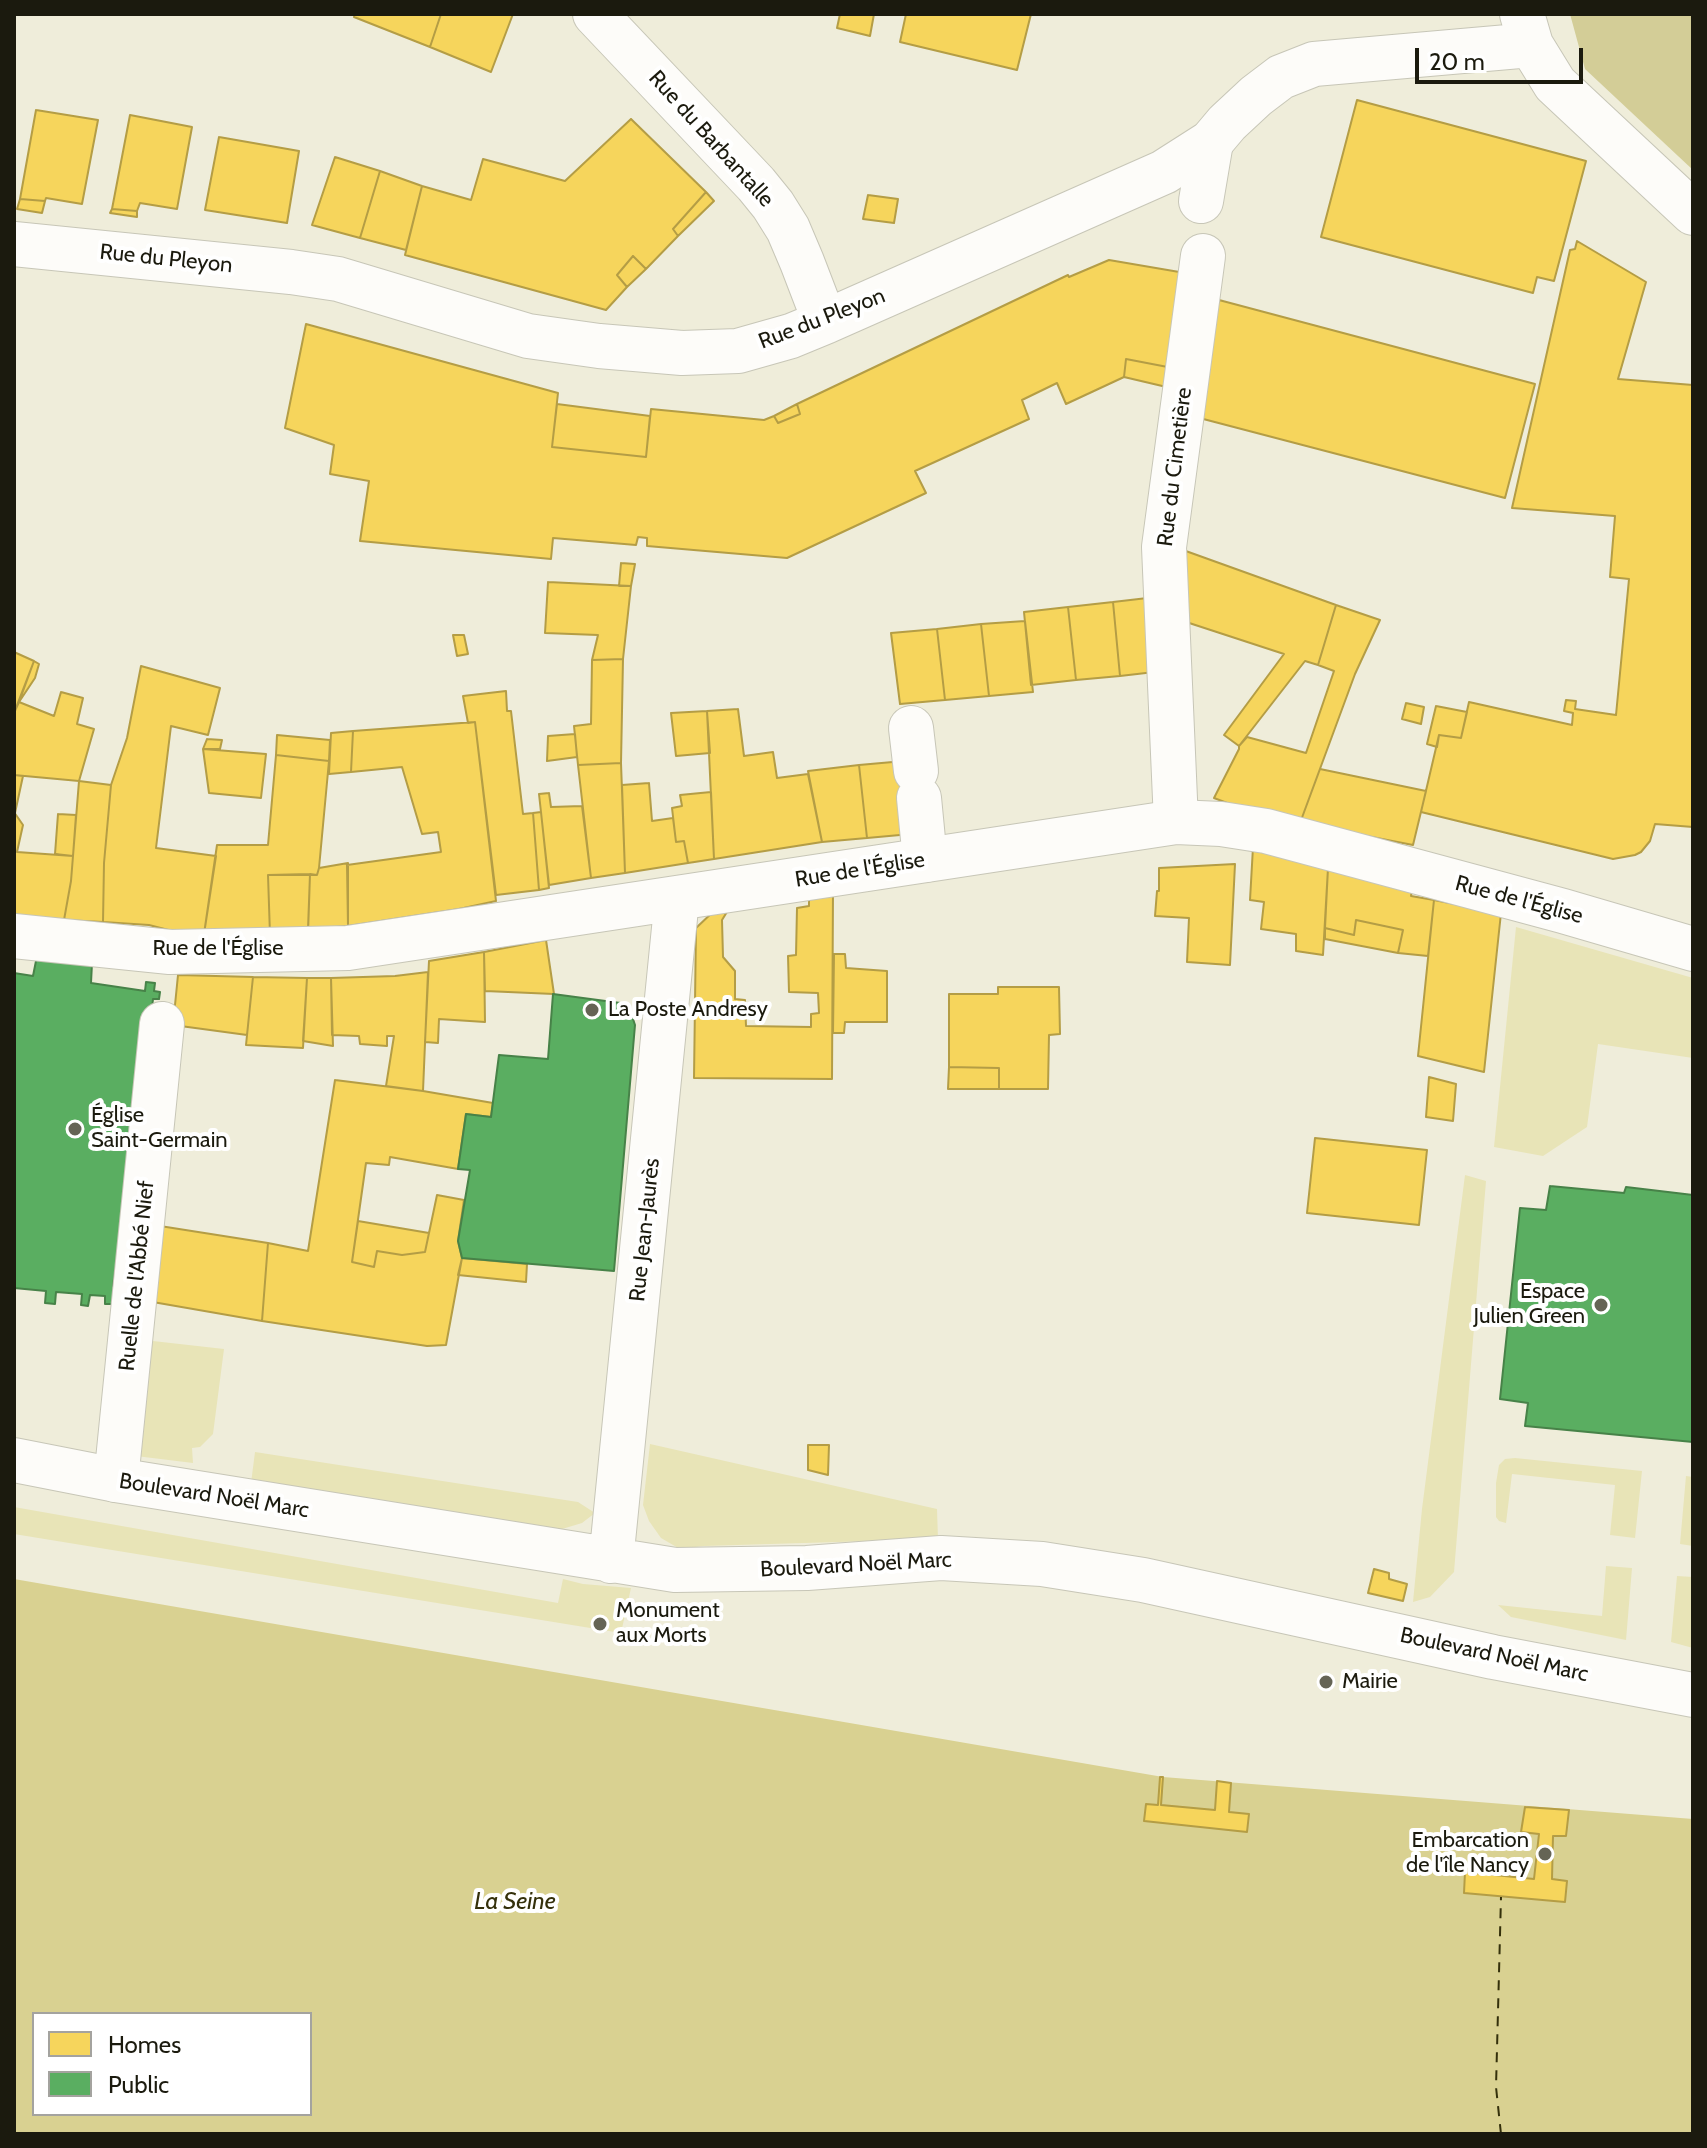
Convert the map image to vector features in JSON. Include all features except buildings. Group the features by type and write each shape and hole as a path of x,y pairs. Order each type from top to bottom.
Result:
{"street":[{"name":"Rue du Barbantalle","path":"595,14 773,205 788,229 825,322"},
{"name":"Rue du Pleyon","path":"14,244 338,279 528,336 682,353 738,351 791,336 825,322 1164,172 1211,142 1256,96 1281,77 1314,64 1526,30"},
{"path":"1526,30 1555,84 1693,213"},
{"path":"1201,201 1211,142"},
{"name":"Rue du Cimetière","path":"1176,822 1164,547 1203,256"},
{"path":"911,728 925,860"},
{"name":"Rue de l'Église","path":"14,936 170,952 348,948 1176,822 1221,824 1266,831 1693,949"},
{"name":"Rue Jean-Jaurès","path":"611,1561 677,898"},
{"name":"Ruelle de l'Abbé Nief","path":"116,1480 162,1024"},
{"name":"Boulevard Noël Marc","path":"14,1460 116,1480 675,1570 807,1568 941,1558 1042,1564 1143,1580 1493,1657 1693,1695"}],"shaded area":[{"path":"1570,14 1693,14 1693,170 1585,69"},
{"path":"1516,927 1693,978 1693,1058 1598,1044 1587,1127 1543,1156 1494,1147"},
{"path":"1465,1175 1486,1181 1454,1572 1430,1597 1413,1602 1422,1509"},
{"path":"144,1340 224,1349 213,1434 200,1447 192,1448 193,1463 136,1456"},
{"path":"650,1444 937,1509 938,1539 680,1549 661,1538 643,1505"},
{"path":"255,1452 578,1502 595,1513 582,1523 552,1532 251,1483"},
{"path":"1505,1459 1642,1471 1635,1538 1610,1535 1615,1485 1512,1474 1506,1523 1499,1521 1496,1517 1496,1483 1499,1465"},
{"path":"1686,1476 1693,1477 1693,1546 1680,1544"},
{"path":"14,1507 558,1603 563,1579 631,1588 621,1633 14,1534"},
{"path":"1606,1566 1632,1568 1626,1640 1511,1617 1498,1605 1602,1616"},
{"path":"1677,1576 1693,1577 1693,1648 1671,1642"}],"water":[{"name":"La Seine","path":"14,1579 1163,1777 1693,1819 1693,2134 14,2134"}],"ferry route":[{"path":"1501,1897 1496,2087 1501,2134"}],"place":[{"name":"La Poste Andresy","path":"592,1010"},
{"name":"Église Saint-Germain","path":"75,1129"},
{"name":"Espace Julien Green","path":"1601,1305"},
{"name":"Monument aux Morts","path":"600,1624"},
{"name":"Mairie","path":"1326,1682"},
{"name":"Embarcation de l'île Nancy","path":"1545,1854"}]}
